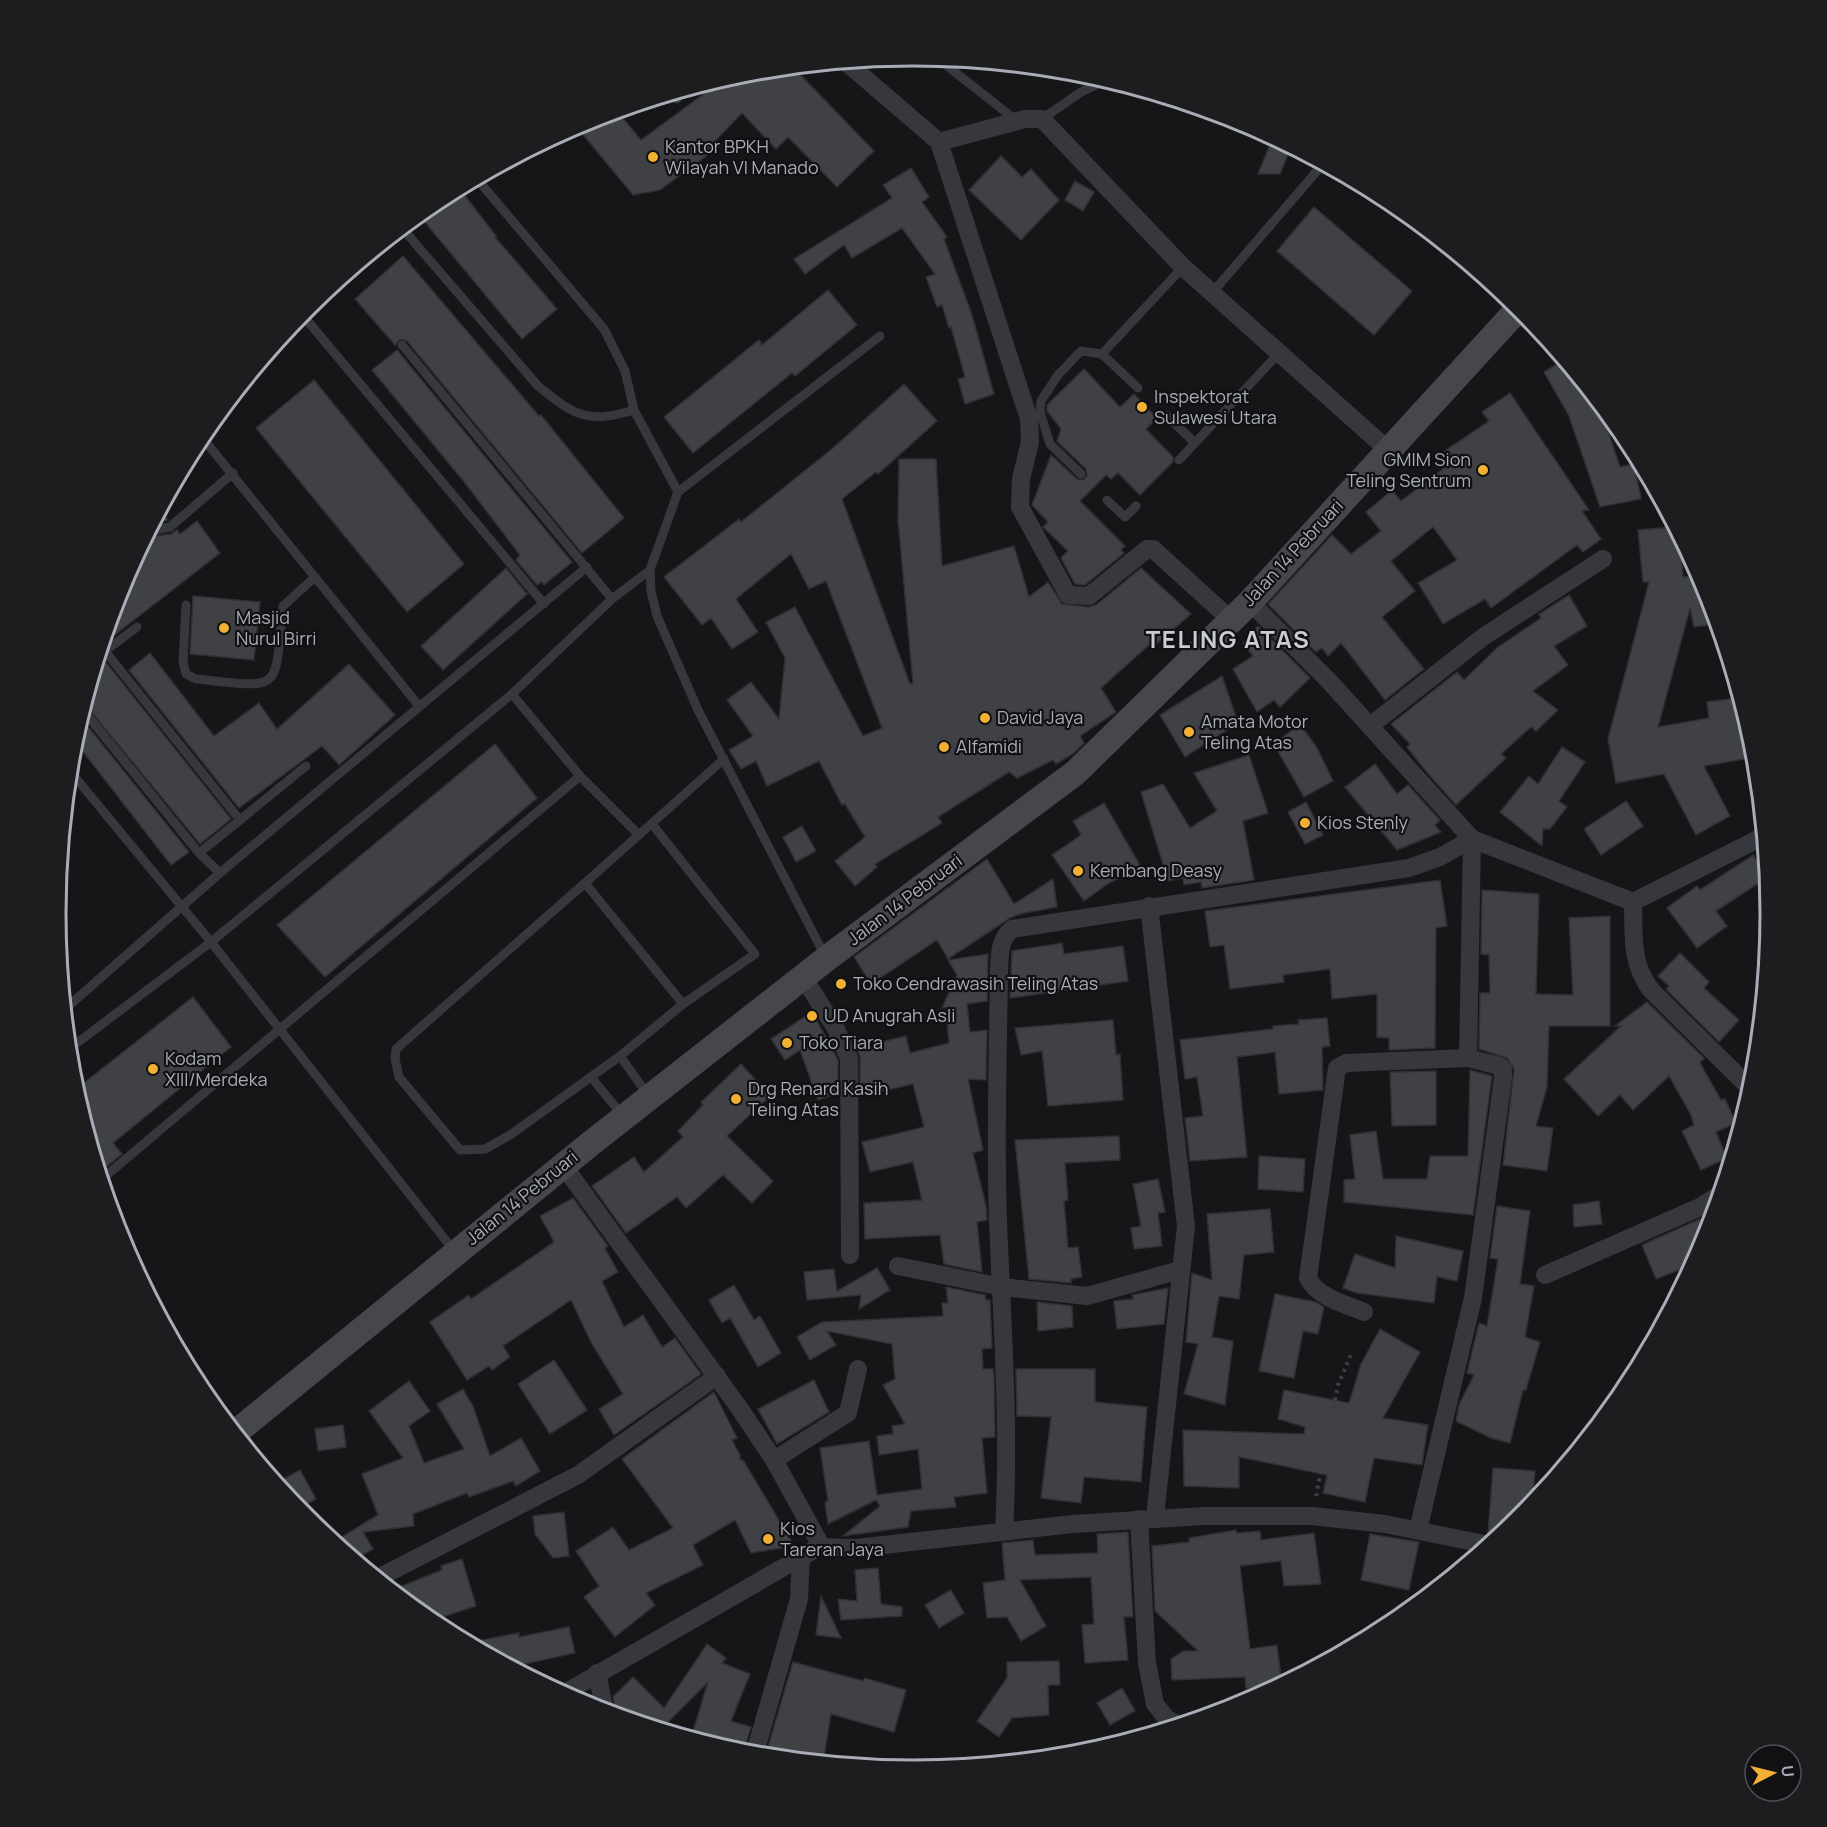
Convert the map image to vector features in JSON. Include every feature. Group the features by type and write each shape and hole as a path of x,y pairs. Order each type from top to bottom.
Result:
{"main road":[{"name":"Jalan 14 Pebruari","path":"241,1428 563,1165 826,958 1075,773 1230,619 1250,602 1513,314"}],"street":[{"path":"853,68 939,142 1029,419 1030,442 1028,459 1021,479 1020,507 1068,595 1089,596 1147,549 1153,549 1230,619"},
{"path":"939,142 1017,121 1042,119 1183,267 1389,450"},
{"path":"1370,726 1483,637 1603,559"},
{"path":"1250,602 1370,726 1472,839 1633,902 1757,839"},
{"path":"1004,1531 1005,1364 998,1209 999,981 1000,945 1004,935 1012,929 1149,906 1409,868 1440,857 1472,839"},
{"path":"1468,1058 1472,839"},
{"path":"1633,902 1635,959 1640,975 1651,990 1744,1082"},
{"path":"1149,906 1186,1208 1170,1389 1147,1518 1149,1673 1155,1704 1170,1721"},
{"path":"803,977 835,1027 849,1058 850,1255"},
{"path":"1364,1312 1326,1295 1312,1285 1308,1278 1337,1068 1346,1064 1468,1058 1500,1066 1503,1069 1503,1078 1473,1298 1418,1530"},
{"path":"563,1165 717,1376 774,1460 809,1520 818,1540 818,1547"},
{"path":"1545,1275 1710,1201"},
{"path":"898,1266 1002,1287 1087,1296 1180,1270"},
{"path":"774,1460 848,1413 858,1369"},
{"path":"384,1575 578,1475 717,1376"},
{"path":"572,1688 818,1547 856,1548 1147,1518 1312,1516 1418,1530 1481,1543"},
{"path":"757,1746 799,1599 801,1556"},
{"path":"597,1673 603,1701"}],"lane":[{"path":"949,67 1017,121"},
{"path":"1042,119 1095,86"},
{"path":"1212,293 1318,170"},
{"path":"482,185 604,329 625,371 634,410 678,492"},
{"path":"407,234 538,386 560,404 576,413 595,418 634,410"},
{"path":"1102,354 1183,267"},
{"path":"308,321 544,604"},
{"path":"826,958 698,710 657,616 650,570 678,492 880,336"},
{"path":"402,345 612,599"},
{"path":"1081,474 1050,444 1040,412 1041,401 1058,375 1081,351 1102,354 1138,388"},
{"path":"1179,460 1279,353"},
{"path":"1167,416 1195,443"},
{"path":"208,444 419,706"},
{"path":"158,529 170,527 233,473"},
{"path":"1107,500 1125,517 1136,506"},
{"path":"71,1005 220,873 587,567"},
{"path":"76,1044 211,942 512,694 612,599 650,570"},
{"path":"186,605 183,662 186,674 196,679 259,686 271,681 277,671 284,606 315,577"},
{"path":"109,648 136,627"},
{"path":"106,658 240,820"},
{"path":"512,694 580,776 639,835"},
{"path":"89,718 199,853 220,873"},
{"path":"652,824 755,954 683,1004 620,1056 510,1135 485,1149 472,1152 460,1150 399,1077 395,1059 396,1049 724,759"},
{"path":"199,853 306,766"},
{"path":"107,1174 580,776"},
{"path":"77,779 211,942 455,1252"},
{"path":"585,883 683,1004"},
{"path":"620,1056 650,1097"},
{"path":"591,1077 624,1117"}],"path":[{"path":"1312,1516 1338,1385 1352,1352"}],"building":[{"path":"799,74 874,151 837,187 788,137 776,149 742,113 716,140 721,145 660,190 633,195 582,134 623,118 641,140 706,92"},
{"path":"1270,145 1288,153 1280,174 1258,174"},
{"path":"1001,156 1022,177 1031,169 1059,200 1021,240 969,190"},
{"path":"911,168 929,197 922,202 947,237 944,239 972,315 994,394 965,404 958,379 965,377 951,327 949,328 942,305 937,307 926,277 935,274 902,228 852,258 844,245 805,274 794,259 892,198 883,185"},
{"path":"1075,181 1094,192 1083,211 1065,200"},
{"path":"465,196 495,237 557,309 522,339 425,222"},
{"path":"1314,207 1412,291 1374,335 1277,251"},
{"path":"403,256 539,416 541,415 624,518 582,553 407,341 400,339 395,345 355,299"},
{"path":"828,290 857,325 795,376 792,373 693,453 664,417 759,340 762,345"},
{"path":"397,350 572,562 544,585 542,582 537,585 516,560 520,555 465,483 372,370"},
{"path":"1558,364 1586,398 1607,427 1620,467 1631,465 1635,471 1641,499 1600,507 1569,416 1544,372"},
{"path":"1084,369 1120,407 1134,394 1157,418 1146,429 1173,457 1173,462 1140,495 1118,473 1111,479 1106,475 1080,501 1125,546 1121,550 1124,553 1085,585 1075,584 1061,558 1068,551 1043,527 1048,522 1032,505 1051,455 1077,479 1083,480 1087,476 1086,469 1057,441 1061,429 1047,411 1047,405"},
{"path":"314,380 464,564 407,612 256,428"},
{"path":"904,384 937,421 878,474 876,472 842,499 910,684 913,683 898,520 899,459 936,459 942,566 1014,546 1029,597 1048,582 1062,604 1088,607 1096,605 1141,568 1191,614 1152,648 1149,645 1101,688 1116,712 1080,736 1084,743 1074,753 1056,764 1053,760 1017,778 1009,772 938,817 942,823 875,864 877,867 855,886 835,861 865,837 845,804 842,805 819,761 767,786 756,761 741,769 729,750 753,736 727,700 751,682 779,719 785,658 766,622 795,607 863,736 882,728 826,581 809,589 791,554 736,599 758,632 732,649 711,618 702,625 664,577 739,519 741,522 833,448"},
{"path":"1510,393 1589,510 1582,511 1601,539 1583,552 1577,545 1491,608 1485,599 1443,624 1418,583 1457,560 1433,527 1391,561 1415,591 1382,617 1424,669 1385,700 1341,643 1328,656 1322,648 1316,652 1268,604 1332,535 1351,554 1381,531 1366,512 1392,490 1401,501 1447,466 1439,455 1489,421 1482,412"},
{"path":"197,521 220,553 113,636 155,536 171,534 177,530 180,534"},
{"path":"1668,528 1681,556 1683,577 1690,576 1710,625 1694,627 1690,608 1658,727 1709,718 1707,702 1733,698 1745,748 1747,759 1704,766 1730,816 1696,835 1664,774 1616,783 1608,739 1649,582 1643,582 1638,530"},
{"path":"506,568 527,594 443,670 421,646"},
{"path":"1569,595 1587,626 1554,646 1568,665 1533,691 1558,710 1536,731 1531,727 1501,754 1506,758 1456,805 1407,747 1410,744 1391,724 1457,672 1464,680 1498,647 1541,618 1539,614"},
{"name":"Masjid Nurul Birri","path":"193,596 260,602 254,660 190,654"},
{"path":"1258,626 1310,678 1280,707 1274,700 1257,712 1233,669 1253,656 1243,643"},
{"path":"150,653 214,736 259,703 277,729 349,664 395,715 339,765 322,746 239,808 129,670"},
{"path":"105,661 231,819 200,844 91,711"},
{"path":"1222,676 1238,723 1185,757 1160,715"},
{"path":"1300,724 1317,748 1333,781 1304,797 1274,744"},
{"path":"87,726 189,852 171,865 82,750"},
{"path":"495,744 537,798 325,977 277,925"},
{"path":"1562,747 1585,762 1559,801 1567,807 1550,829 1543,829 1542,846 1500,812 1529,776 1538,784"},
{"path":"1249,755 1268,813 1243,821 1254,880 1202,888 1201,882 1184,885 1183,878 1168,881 1141,792 1163,784 1190,828 1217,811 1194,773"},
{"path":"1375,764 1397,794 1408,785 1440,820 1435,825 1441,832 1397,850 1345,787"},
{"path":"1626,801 1643,826 1601,855 1584,829"},
{"name":"Kios Stenly","path":"1306,802 1323,835 1305,844 1288,812"},
{"path":"1104,803 1141,867 1109,883 1084,901 1052,855 1081,835 1073,821"},
{"path":"802,826 816,851 796,862 783,837"},
{"path":"1753,855 1759,864 1760,882 1716,911 1727,926 1697,948 1667,908 1697,886 1700,890"},
{"path":"987,859 1014,904 1053,879 1057,907 1010,918 948,959 937,940 871,984 854,957"},
{"path":"1440,880 1447,926 1436,928 1435,1048 1389,1050 1389,1038 1377,1037 1377,994 1332,999 1330,969 1283,975 1284,982 1230,989 1224,945 1210,947 1205,911"},
{"path":"1482,890 1539,894 1536,994 1573,995 1569,918 1610,916 1610,1026 1549,1026 1547,1087 1536,1126 1553,1128 1547,1171 1503,1165 1514,1069 1507,1058 1479,1049 1480,993 1490,993 1489,955 1481,954"},
{"path":"1062,943 1064,954 1123,946 1128,981 1010,998 1012,951"},
{"path":"1680,953 1709,982 1704,988 1739,1020 1719,1042 1666,989 1669,986 1658,976"},
{"path":"988,954 987,1001 967,1004 970,1032 987,1030 986,1080 968,1079 983,1150 973,1153 986,1206 987,1220 977,1222 982,1272 944,1264 940,1235 865,1239 864,1203 922,1200 913,1162 870,1172 862,1142 924,1127 913,1084 867,1095 864,1083 860,1084 860,1057 857,1048 906,1036 910,1053 949,1043 946,1007 942,1008 957,975 948,960"},
{"name":"Kodam XIII/Merdeka","path":"193,997 231,1047 113,1143 122,1154 105,1168 83,1084"},
{"path":"1647,1002 1704,1058 1700,1063 1721,1100 1725,1099 1735,1121 1734,1124 1716,1132 1726,1154 1724,1159 1701,1170 1682,1131 1694,1125 1691,1115 1669,1076 1633,1110 1620,1095 1598,1116 1564,1079 1621,1026 1615,1026"},
{"path":"812,1012 838,1060 838,1093 818,1100 800,1050 785,1060 771,1039"},
{"path":"1327,1018 1330,1046 1322,1047 1323,1090 1279,1094 1275,1052 1237,1057 1247,1157 1190,1161 1185,1118 1203,1116 1197,1077 1185,1079 1180,1040 1273,1029 1273,1026 1299,1024 1298,1020"},
{"path":"1113,1020 1116,1055 1120,1054 1123,1100 1048,1106 1042,1051 1021,1055 1015,1028"},
{"path":"741,1064 767,1092 767,1099 727,1136 773,1181 752,1203 723,1175 686,1208 677,1197 626,1233 592,1186 634,1157 644,1172 683,1137 678,1131 703,1105 701,1102"},
{"path":"1470,1070 1492,1076 1473,1215 1344,1202 1344,1180 1355,1179 1350,1135 1376,1131 1383,1179 1427,1179 1430,1156 1468,1156"},
{"path":"1436,1071 1436,1125 1392,1126 1390,1072"},
{"path":"1119,1136 1120,1160 1065,1163 1068,1200 1064,1201 1068,1248 1078,1247 1082,1277 1071,1279 1071,1283 1029,1279 1015,1140"},
{"path":"1259,1156 1305,1159 1303,1192 1258,1189"},
{"path":"1158,1179 1165,1212 1158,1213 1162,1246 1134,1249 1131,1228 1141,1226 1133,1184"},
{"path":"573,1198 608,1246 605,1248 618,1272 602,1281 624,1327 643,1315 662,1347 675,1338 701,1374 614,1435 599,1409 623,1394 592,1344 571,1300 503,1346 510,1357 492,1370 489,1366 467,1380 430,1322 469,1295 471,1299 554,1242 540,1216"},
{"path":"1599,1201 1602,1224 1574,1227 1573,1205"},
{"path":"1497,1206 1530,1211 1520,1284 1534,1286 1525,1337 1540,1342 1526,1390 1523,1390 1510,1443 1491,1438 1456,1421 1459,1405 1474,1375 1467,1373 1479,1323 1487,1326 1498,1259 1490,1258"},
{"path":"1270,1209 1274,1252 1244,1255 1239,1299 1219,1296 1212,1337 1233,1341 1225,1405 1184,1394 1198,1344 1186,1342 1192,1273 1212,1280 1207,1214"},
{"path":"1700,1219 1702,1224 1683,1269 1656,1279 1642,1245"},
{"path":"1396,1236 1463,1251 1457,1281 1437,1277 1434,1303 1357,1293 1343,1288 1355,1254 1395,1268"},
{"path":"877,1268 890,1290 859,1309 861,1295 807,1300 804,1272 834,1269 837,1291"},
{"path":"734,1285 754,1320 760,1316 781,1353 758,1367 730,1318 722,1323 709,1300"},
{"path":"946,1287 985,1295 986,1300 990,1300 992,1348 982,1349 983,1369 993,1369 994,1376 995,1437 982,1438 987,1493 954,1497 956,1507 911,1511 908,1527 843,1536 880,1506 876,1500 828,1524 825,1502 828,1501 820,1448 869,1441 877,1495 922,1489 918,1449 879,1455 877,1436 893,1434 892,1426 905,1424 883,1385 895,1379 892,1344 827,1331 836,1345 810,1360 797,1337 822,1322 943,1316 942,1303 948,1303"},
{"path":"1168,1288 1164,1324 1117,1329 1114,1301 1133,1299 1132,1295"},
{"path":"1275,1294 1316,1302 1324,1307 1318,1334 1303,1331 1294,1378 1259,1371"},
{"path":"1037,1302 1072,1306 1073,1327 1038,1331"},
{"path":"1380,1329 1420,1352 1383,1418 1428,1425 1422,1465 1374,1458 1365,1502 1323,1493 1327,1475 1239,1457 1239,1488 1184,1486 1183,1430 1304,1434 1305,1427 1278,1419 1284,1390 1349,1403 1361,1364"},
{"path":"554,1360 587,1410 550,1434 518,1384"},
{"path":"1016,1369 1095,1369 1095,1402 1147,1407 1141,1482 1084,1477 1081,1503 1041,1498 1051,1417 1017,1416"},
{"path":"814,1380 829,1412 777,1444 758,1409"},
{"path":"409,1381 430,1411 409,1426 424,1463 464,1449 437,1404 463,1389 473,1406 490,1456 521,1438 540,1471 516,1486 513,1481 469,1497 467,1493 413,1514 414,1526 363,1532 373,1549 361,1556 340,1538 378,1515 362,1474 403,1458 369,1411"},
{"path":"714,1392 737,1438 732,1440 740,1455 740,1460 743,1460 792,1542 781,1548 751,1553 735,1520 693,1545 703,1565 646,1593 655,1605 615,1637 584,1597 599,1586 576,1551 613,1527 629,1550 673,1528 622,1459"},
{"path":"343,1425 346,1447 318,1451 315,1429"},
{"path":"1493,1468 1535,1471 1533,1491 1490,1534 1488,1533"},
{"path":"300,1470 316,1499 306,1504 283,1479"},
{"path":"564,1512 569,1556 553,1558 535,1534 533,1516"},
{"path":"1236,1530 1237,1533 1260,1531 1261,1540 1314,1533 1321,1584 1284,1586 1281,1561 1240,1566 1250,1649 1277,1645 1281,1677 1258,1687 1246,1689 1245,1677 1172,1680 1171,1659 1183,1651 1198,1651 1155,1611 1152,1546 1189,1542 1189,1538"},
{"path":"1128,1532 1133,1617 1124,1617 1128,1660 1085,1663 1082,1625 1094,1624 1091,1577 1020,1580 1046,1626 1021,1641 1007,1617 987,1618 983,1583 1005,1580 1002,1543 1033,1540 1035,1555 1098,1553 1097,1534"},
{"path":"1370,1534 1419,1542 1409,1590 1361,1580"},
{"path":"462,1559 476,1606 442,1617 399,1587 442,1570 441,1566"},
{"path":"878,1568 881,1604 902,1607 902,1616 841,1620 838,1599 857,1601 855,1570"},
{"path":"951,1590 964,1613 939,1628 925,1605"},
{"path":"821,1596 841,1638 816,1635"},
{"path":"569,1627 575,1653 524,1664 524,1666 479,1640 519,1633 519,1637"},
{"path":"707,1644 726,1658 722,1663 750,1674 731,1721 751,1727 746,1744 693,1732 708,1682 666,1724 614,1706 613,1697 633,1677 664,1708"},
{"path":"1059,1661 1060,1685 1048,1685 1049,1715 1012,1718 999,1737 977,1721 1007,1678 1007,1662"},
{"path":"793,1662 906,1690 894,1732 831,1714 824,1756 768,1748"},
{"path":"1122,1688 1135,1711 1110,1725 1097,1703"}],"place":[{"name":"Kantor BPKH Wilayah VI Manado","path":"653,157"},
{"name":"Inspektorat Sulawesi Utara","path":"1142,407"},
{"name":"GMIM Sion Teling Sentrum","path":"1483,470"},
{"name":"Masjid Nurul Birri","path":"224,628"},
{"name":"David Jaya","path":"985,718"},
{"name":"Amata Motor Teling Atas","path":"1189,732"},
{"name":"Alfamidi","path":"944,747"},
{"name":"Kios Stenly","path":"1305,823"},
{"name":"Kembang Deasy","path":"1078,871"},
{"name":"Toko Cendrawasih Teling Atas","path":"841,984"},
{"name":"UD Anugrah Asli","path":"812,1016"},
{"name":"Toko Tiara","path":"787,1043"},
{"name":"Kodam XIII/Merdeka","path":"153,1069"},
{"name":"Drg Renard Kasih Teling Atas","path":"736,1099"},
{"name":"Kios Tareran Jaya","path":"768,1539"}],"district":[{"name":"TELING ATAS","path":"1228,640"}]}
